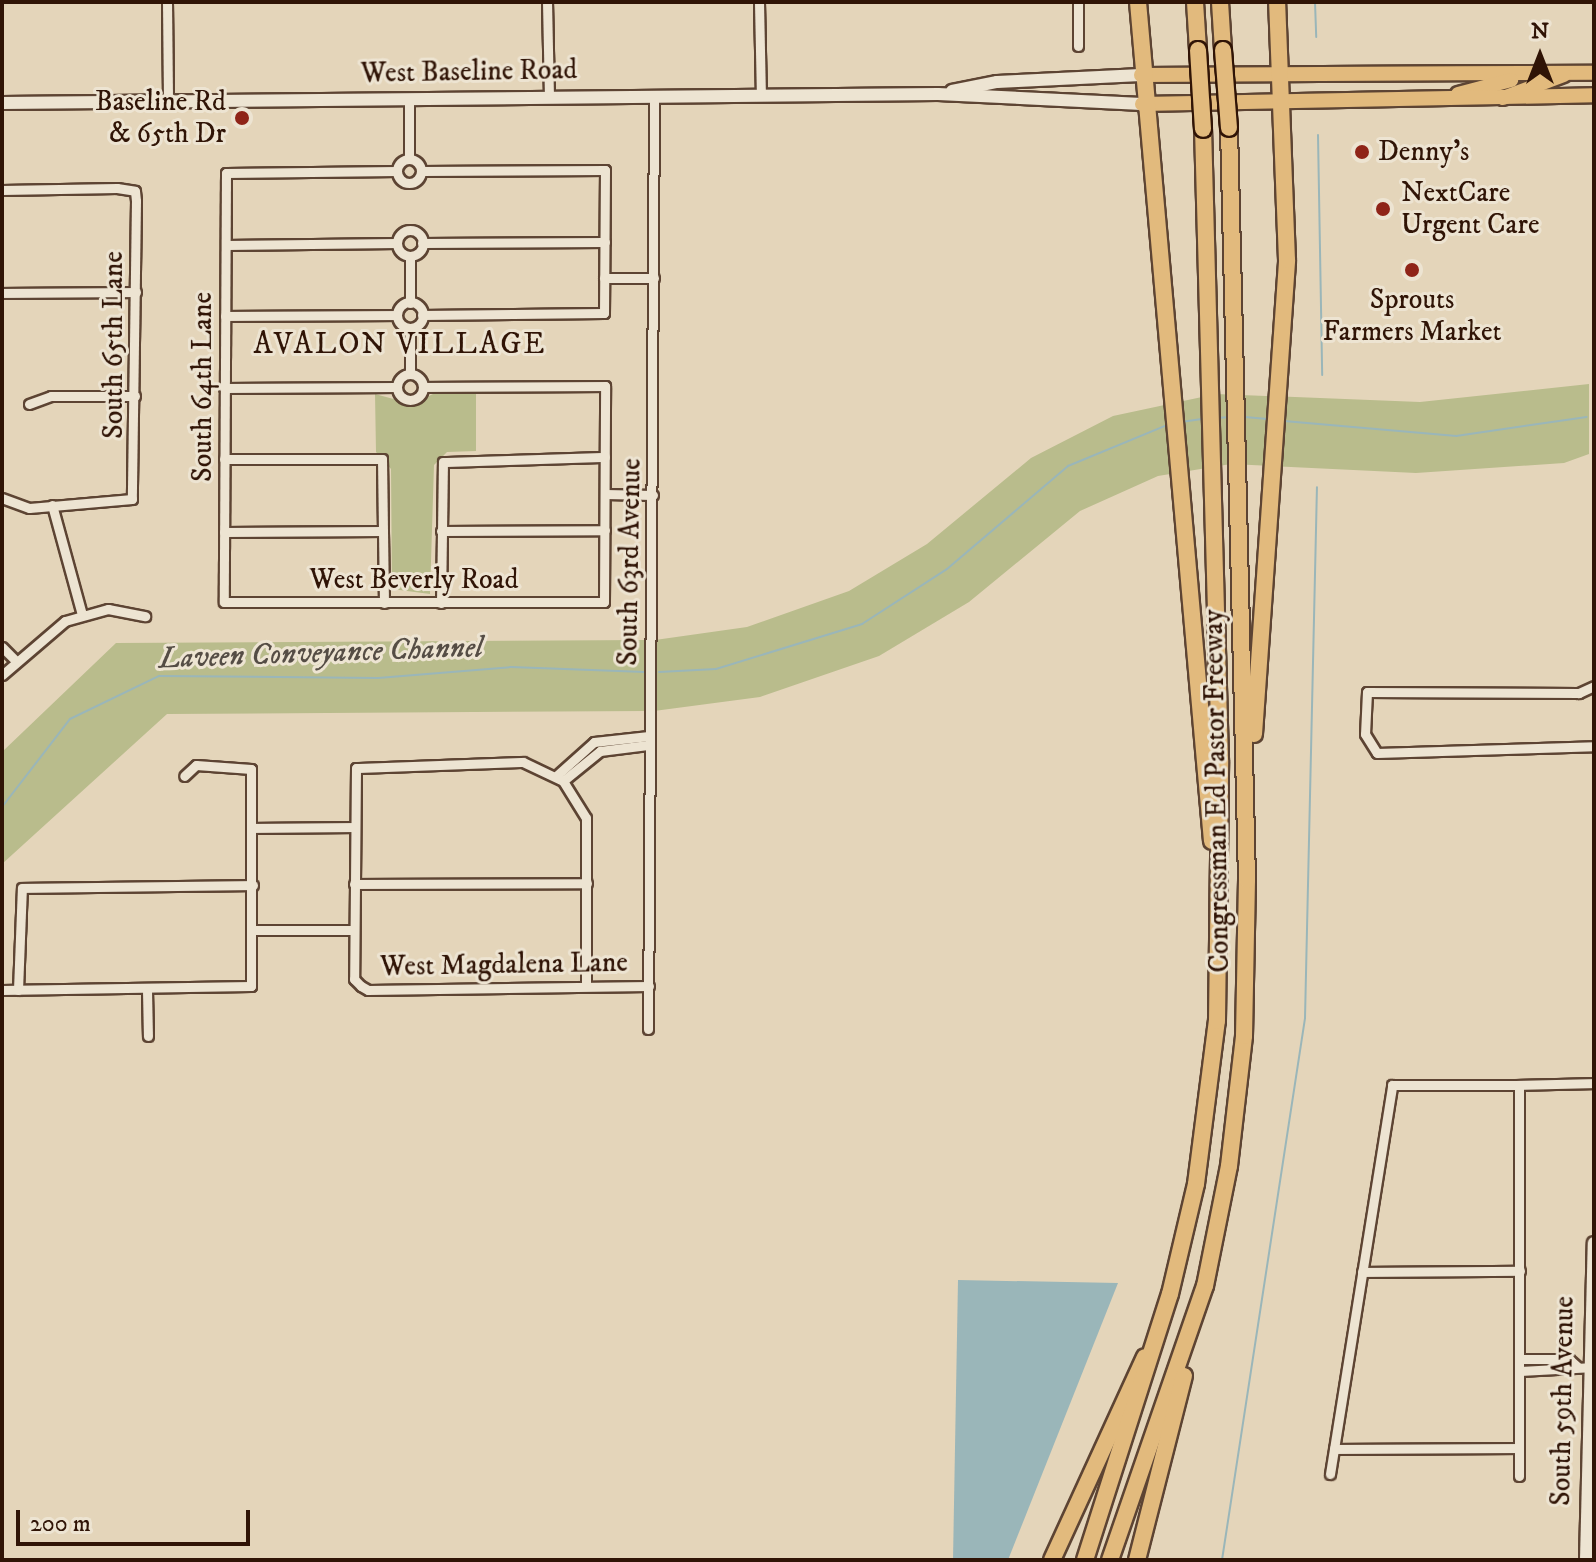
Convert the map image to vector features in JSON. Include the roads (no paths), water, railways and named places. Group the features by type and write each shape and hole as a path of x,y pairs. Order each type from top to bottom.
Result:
{"highway":[{"path":"1138,2 1142,104 1176,438 1206,804 1220,882"},
{"name":"Congressman Ed Pastor Freeway","path":"1085,1560 1161,1328 1211,1081 1220,882 1203,129 1195,2"},
{"name":"Congressman Ed Pastor Freeway","path":"1110,1560 1195,1319 1235,1129 1247,880 1229,128 1220,2"},
{"path":"1247,880 1287,260 1277,2"},
{"path":"1137,1560 1195,1319"},
{"path":"1052,1560 1161,1328"}],"main road":[{"path":"1503,98 1568,73"},
{"path":"1141,75 1594,73"},
{"name":"West Baseline Road","path":"938,94 997,82 1141,75"},
{"path":"1443,100 1516,75"},
{"name":"West Baseline Road","path":"2,103 938,94 1142,104"},
{"path":"1142,104 1282,105 1594,95"},
{"name":"South 59th Avenue","path":"1586,1560 1587,1367 1594,1243"}],"street":[{"path":"167,2 168,102"},
{"path":"547,2 549,97"},
{"path":"759,2 761,95"},
{"path":"1078,2 1078,46"},
{"name":"South 63rd Avenue","path":"648,1029 654,96"},
{"path":"409,98 409,159 421,171"},
{"path":"409,159 397,171 407,183 421,171 605,170 605,242 604,313 422,315 410,303 410,256 422,243 605,242"},
{"name":"South 64th Lane","path":"224,602 226,173 397,171"},
{"name":"South 65th Lane","path":"2,190 135,191 132,499 52,505"},
{"path":"226,245 397,243 412,231 422,243"},
{"path":"397,243 410,256"},
{"path":"604,278 654,278"},
{"path":"2,293 136,292"},
{"path":"225,316 397,315 410,303"},
{"path":"397,315 410,328"},
{"path":"224,388 397,387 410,374 410,328 422,315"},
{"path":"410,374 423,387"},
{"path":"397,387 408,399 423,387 605,386 605,530 441,531"},
{"path":"29,404 51,396 135,396"},
{"path":"441,603 443,462 605,457"},
{"path":"224,459 382,459 384,603"},
{"path":"605,494 653,495"},
{"path":"2,498 29,508 52,505 82,615"},
{"name":"West Beverly Road","path":"224,602 604,602 605,530"},
{"path":"224,532 383,531"},
{"path":"2,675 16,661 82,615 132,609 145,616"},
{"path":"2,647 16,661"},
{"path":"1594,686 1579,693 1367,692 1365,734 1377,753 1594,746"},
{"path":"559,779 594,742 649,740"},
{"path":"254,930 354,930 356,768 523,762 559,779 586,818 586,986"},
{"path":"2,990 251,986 254,930 251,769 196,765 184,776"},
{"path":"252,828 353,827"},
{"path":"354,884 587,883"},
{"path":"18,990 22,888 253,885"},
{"name":"West Magdalena Lane","path":"354,930 354,979 361,986 649,986"},
{"path":"147,990 148,1036"},
{"path":"1330,1474 1392,1085 1594,1083"},
{"path":"1519,1085 1519,1476"},
{"path":"1362,1272 1520,1271"},
{"path":"1520,1359 1569,1359 1587,1367"},
{"path":"1520,1371 1587,1367"},
{"path":"1334,1449 1519,1448"}],"water":[{"path":"958,1280 1118,1283 1008,1560 953,1560"}],"waterway":[{"path":"1315,2 1316,37"},
{"path":"1318,135 1322,375"},
{"path":"1217,418 1230,417"},
{"name":"Laveen Conveyance Channel","path":"1245,417 1270,419"},
{"name":"Laveen Conveyance Channel","path":"1284,421 1456,436 1587,417"},
{"name":"Laveen Conveyance Channel","path":"1181,422 1202,419"},
{"name":"Laveen Conveyance Channel","path":"659,672 716,669 862,624 947,569 1068,466 1167,425"},
{"path":"1222,1560 1305,1018 1317,487"},
{"name":"Laveen Conveyance Channel","path":"2,807 70,719 159,676 378,678 511,667 645,672"}],"place":[{"name":"Baseline Rd & 65th Dr","path":"242,118"},
{"name":"Denny's","path":"1362,152"},
{"name":"NextCare Urgent Care","path":"1383,209"},
{"name":"Sprouts Farmers Market","path":"1412,270"}],"district":[{"name":"AVALON VILLAGE","path":"400,345"}]}
